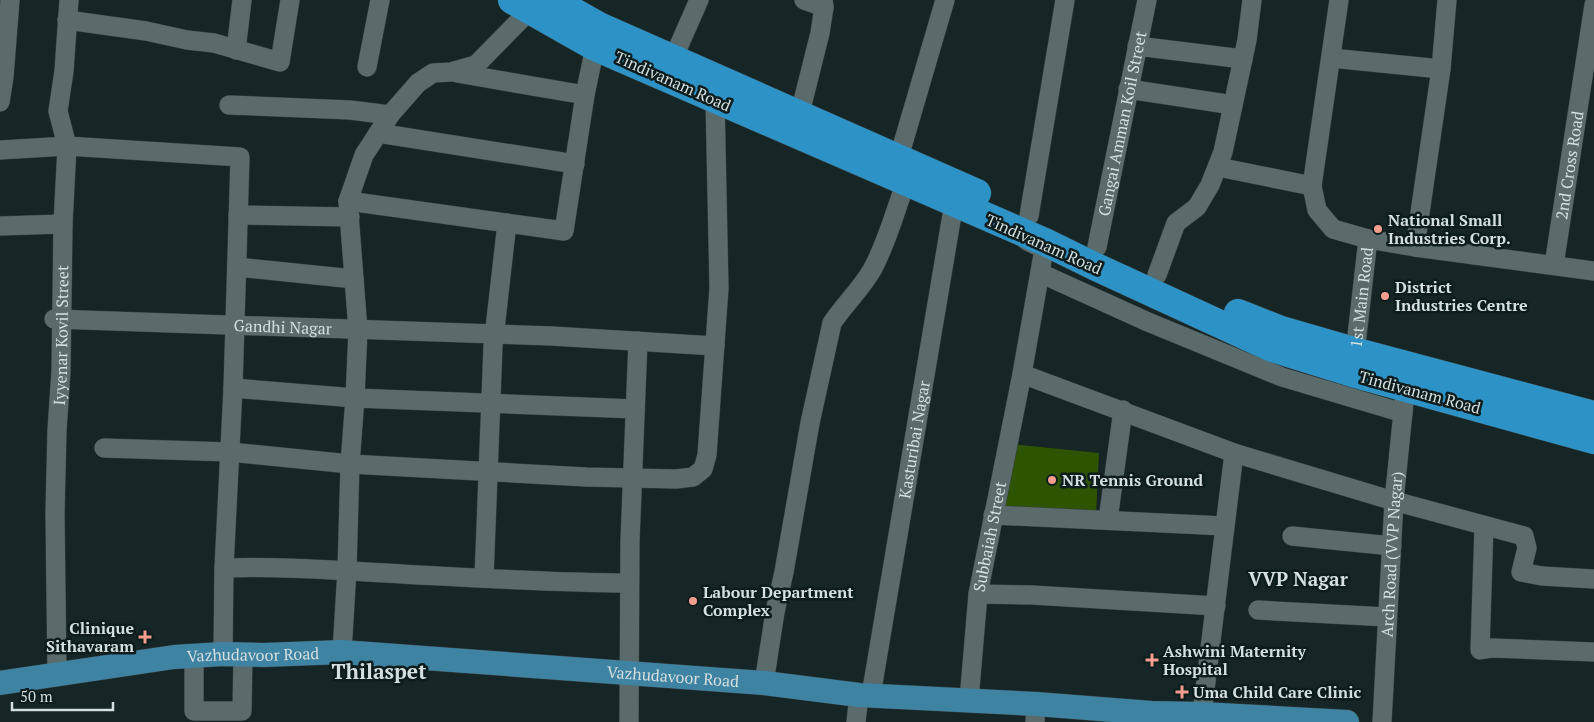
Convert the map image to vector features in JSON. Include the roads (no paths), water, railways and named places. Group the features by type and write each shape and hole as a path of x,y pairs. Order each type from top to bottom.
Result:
{"highway":[{"path":"547,4 800,113 957,200 1029,216 1242,315 1354,362 1594,415"},
{"name":"Tindivanam Road","path":"547,4 595,47 715,99 902,170"},
{"name":"Tindivanam Road","path":"957,200 1272,348 1354,362 1404,401 1594,440"}],"main road":[{"name":"Vazhudavoor Road","path":"0,683 174,657 342,652 764,683 865,695 968,700 1036,713 1202,714 1288,721 1346,722"}],"street":[{"path":"0,102 4,77 10,0"},
{"name":"Iyyenar Kovil Street","path":"57,674 58,319 67,146 58,111 64,71 70,0"},
{"path":"236,50 242,0"},
{"path":"67,20 214,43 280,62 290,0"},
{"path":"367,67 380,0"},
{"path":"674,59 699,0"},
{"path":"800,113 820,33 824,3 804,0"},
{"path":"764,683 810,422 832,323 871,272 879,256 945,0"},
{"path":"1029,216 1065,0"},
{"name":"Gangai Amman Koil Street","path":"1097,247 1147,0"},
{"path":"1157,275 1176,223 1197,207 1210,186 1218,167 1223,152 1247,40 1252,0"},
{"path":"1339,0 1312,186 1317,210 1333,229 1368,239"},
{"path":"1415,247 1441,69 1446,0"},
{"path":"342,652 358,330 349,209 364,155 390,115 418,83 433,73 451,72 476,65 547,4"},
{"name":"2nd Cross Road","path":"1554,265 1594,5"},
{"path":"1138,46 1243,59"},
{"path":"238,215 349,209 507,223 564,231 595,47"},
{"path":"1331,58 1441,69"},
{"path":"451,72 586,95"},
{"path":"1128,89 1233,105"},
{"path":"104,448 230,452 350,464 488,470 586,477 676,479 693,477 703,469 707,456 719,288 715,99"},
{"path":"229,104 350,110 390,115"},
{"path":"378,133 575,164"},
{"path":"0,150 67,146 240,157 235,324 58,319"},
{"path":"1218,167 1312,186"},
{"name":"Subbaiah Street","path":"957,200 1044,249 1022,374 978,594 968,700"},
{"name":"Kasturibai Nagar","path":"856,722 865,695 957,200"},
{"path":"484,578 494,335 507,223"},
{"path":"0,226 63,224"},
{"name":"1st Main Road","path":"1354,362 1368,239 1594,271"},
{"path":"237,267 354,279"},
{"path":"1040,274 1156,326 1282,377 1404,401"},
{"name":"Gandhi Nagar","path":"194,656 194,711 242,712 233,655 224,568 235,324 715,346"},
{"path":"629,722 629,583 638,341"},
{"path":"1022,374 1234,453 1394,501 1524,536 1527,548 1521,572 1542,576 1594,579"},
{"path":"233,388 355,398 635,409"},
{"name":"Arch Road (VVP Nagar)","path":"1382,722 1394,501 1404,401"},
{"path":"1108,520 1122,410"},
{"path":"1202,714 1234,453"},
{"path":"993,515 1225,526"},
{"path":"1484,526 1480,650 1492,648 1594,652"},
{"path":"1292,536 1392,546"},
{"path":"224,568 347,570 576,583 629,583"},
{"path":"978,594 1032,595 1216,606"},
{"path":"1258,610 1387,617"}],"place":[{"name":"National Small Industries Corp.","path":"1378,229"},
{"name":"District Industries Centre","path":"1385,296"},
{"name":"NR Tennis Ground","path":"1052,480"},
{"name":"Labour Department Complex","path":"693,601"},
{"name":"Clinique Sithavaram","path":"145,637"},
{"name":"Ashwini Maternity Hospital","path":"1152,660"},
{"name":"Uma Child Care Clinic","path":"1182,692"}],"district":[{"name":"VVP Nagar","path":"1298,578"},
{"name":"Thilaspet","path":"379,671"}]}
